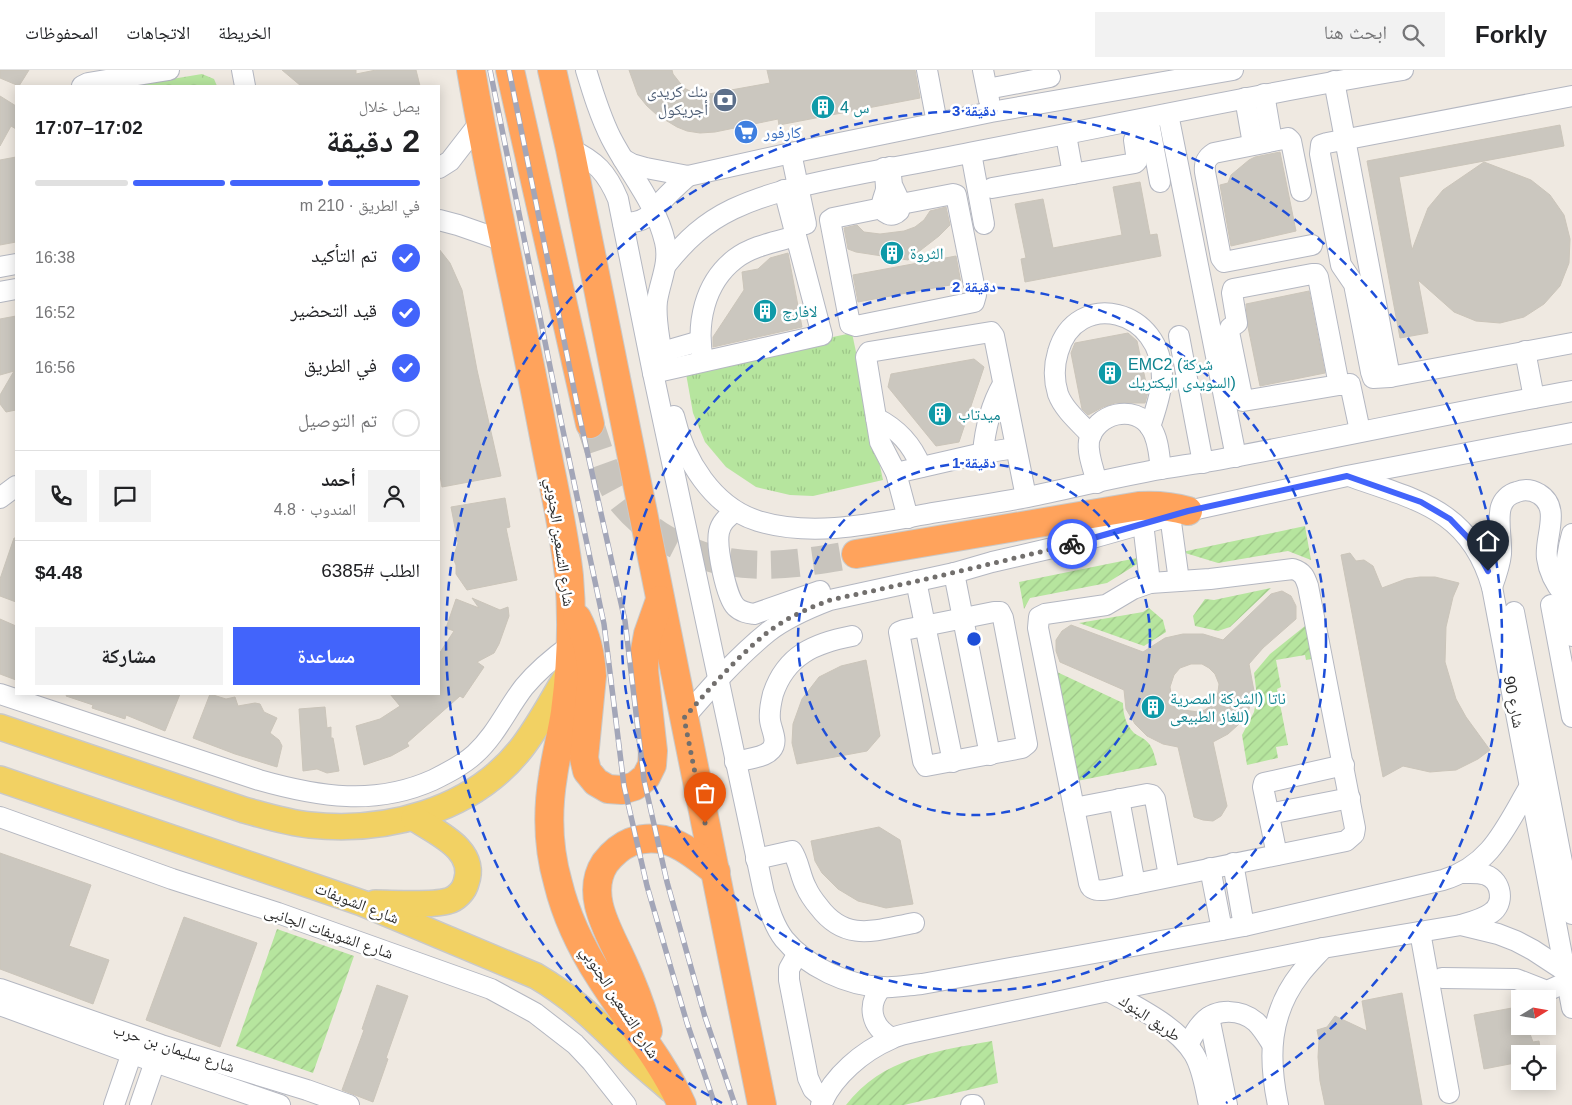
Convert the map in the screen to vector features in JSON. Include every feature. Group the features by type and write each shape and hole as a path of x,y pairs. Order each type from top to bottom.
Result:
{"highway":[{"name":"شارع التسعين الجنوبي","path":"471,70 536,394 569,576 572,644 565,712 553,776 549,812 550,848 558,884 576,932 595,969 657,1058 679,1100"},
{"path":"510,70 590,424"},
{"path":"552,70 570,148 762,1105"},
{"path":"856,554 1138,506 1157,504 1174,507 1179,513"},
{"path":"571,608 587,640 592,664 584,758 587,771 596,782 608,789 622,790 635,786 646,777 652,765 653,751 644,670 648,634 660,600"},
{"path":"657,1058 636,994 603,918 597,896 599,872 611,856 626,844 642,839 661,838 692,853 716,872"}],"main road":[{"path":"0,727 244,810 310,825 343,826 414,818 445,806 474,791 499,771 520,750 569,672"},
{"name":"شارع الشويفات","path":"0,779 362,903 536,976 558,989 582,1007 679,1100"},
{"path":"362,903 438,903 449,901 466,886 469,876 468,864 464,854 414,818"}],"street":[{"path":"84,85 169,70"},
{"path":"242,70 245,85"},
{"path":"586,70 602,119 623,159 644,191 665,241 666,265 657,300 656,312 660,365 718,679 756,859 770,911 791,946 824,971 847,980 882,987 950,980 1244,926 1443,880 1462,873 1476,864 1490,851 1530,786"},
{"path":"927,70 937,123"},
{"path":"623,159 646,168 688,176 791,152 991,112 1132,79 1233,70"},
{"path":"992,188 1136,163 1134,140 1168,114 1334,81 1403,70"},
{"path":"991,112 985,79 1050,77"},
{"path":"1334,81 1390,377"},
{"path":"1254,96 1263,143"},
{"path":"1572,96 1345,139 1321,145 1320,154 1341,265 1354,284 1370,372 1373,378 1390,377 1572,343"},
{"path":"1168,114 1236,456"},
{"path":"440,167 450,161 481,121"},
{"path":"666,265 695,232 714,219 735,208 792,188 887,168 1066,135 1150,127"},
{"path":"1150,127 1160,182"},
{"path":"1066,135 1073,174"},
{"path":"1301,191 1291,140 1288,138 1214,153 1210,155 1205,163 1205,172 1222,260 1226,263 1312,245"},
{"path":"570,148 586,156 600,168 611,182 618,199 677,430 684,448 694,467 706,483 735,510 758,521 788,527 817,529 908,518 1572,392"},
{"path":"660,365 701,351 822,335 792,188 791,152"},
{"path":"971,153 984,224"},
{"path":"887,168 885,195 882,202 892,206 953,194 956,196 976,295 974,302 856,326 850,324 830,220 892,206"},
{"path":"623,224 636,223 654,212 688,176"},
{"path":"440,220 504,241"},
{"path":"701,351 702,316 708,293 718,275 735,259 747,252 801,230"},
{"path":"0,268 15,264"},
{"path":"1339,384 1316,274 1233,289 1237,323 1230,328 1229,332 1243,401 1339,384 1350,384 1360,431"},
{"path":"0,292 15,289"},
{"path":"1091,435 1068,410 1058,394 1055,377 1056,360 1060,343 1070,329 1083,319 1099,314 1116,314 1132,320 1146,330 1155,344 1160,360 1162,379 1159,399 1150,427"},
{"path":"908,518 896,473 882,447 866,357 869,352 991,332 994,336 1026,497"},
{"path":"1179,336 1204,463"},
{"path":"1525,352 1534,398"},
{"path":"983,453 984,438 990,415 1003,384"},
{"path":"1097,483 1089,449 1091,435 1097,425 1106,418 1116,414 1127,413 1138,417 1150,427 1157,443 1161,469"},
{"path":"876,418 899,432 916,454 921,467"},
{"path":"684,718 718,679 768,632 813,606 830,600 954,573 1078,542 1179,513 1347,476 1572,433"},
{"path":"896,473 983,453 1015,448"},
{"name":"شارع 90","path":"1347,476 1421,502 1450,519 1467,536 1481,556 1492,587 1572,1008"},
{"path":"0,498 15,487"},
{"path":"1492,587 1501,554 1501,508 1509,496 1523,490 1530,490 1542,496 1550,508 1551,515 1546,546 1547,557 1558,601 1572,717"},
{"path":"0,498 15,504"},
{"path":"735,510 723,521 719,531 718,543 729,593 736,607 746,613 754,614 766,611 814,593 858,582 953,563 992,562"},
{"path":"1179,513 1179,580"},
{"path":"1143,523 1150,583"},
{"path":"1572,534 1558,601 1572,636"},
{"path":"1293,569 1300,571 1305,577 1344,765 1355,828 1351,838 1346,841 1099,890 1091,887 1037,620 1042,615 1106,605 1133,589 1150,583 1179,580 1210,579 1293,569"},
{"path":"954,573 990,754"},
{"path":"916,581 952,762"},
{"path":"1000,612 1003,618 1027,744 1022,748 926,766 899,634 901,630 926,625 1000,612"},
{"path":"1514,612 1572,914"},
{"path":"735,762 766,754 774,746 774,735 770,720 770,704 782,672 792,661 810,649 829,640 852,636"},
{"path":"0,694 294,790 354,797 386,795 418,787 448,773 475,754 498,728 533,676 572,644"},
{"path":"1277,855 1263,787 1264,783 1344,765"},
{"path":"1074,808 1150,794 1155,798 1170,876"},
{"path":"1268,814 1350,798"},
{"path":"1119,799 1135,884"},
{"name":"شارع الشويفات الجانبى","path":"0,817 172,879 278,913 491,989 535,1013 556,1028 592,1062 625,1103"},
{"path":"756,859 792,851 806,889 826,917 838,926 854,931 870,931 914,923"},
{"path":"1233,863 1244,926"},
{"path":"1210,868 1222,930"},
{"path":"791,946 789,980 808,1078 822,1102 837,1080 854,1064 872,1049 892,1038 1108,990 1323,948 1461,925 1492,912 1498,905 1500,896 1499,888 1494,880 1487,875 1462,873"},
{"path":"1442,978 1516,980 1547,991 1566,976 1533,950 1516,941 1498,934 1461,925"},
{"path":"1426,931 1442,978 1457,1060"},
{"path":"1426,931 1449,1093"},
{"path":"1274,1104 1272,1044 1276,1020 1290,988 1300,973 1323,948"},
{"path":"882,987 874,1000 872,1016 880,1030 892,1038"},
{"name":"شارع سليمان بن حرب","path":"0,989 158,1054 269,1103"},
{"name":"طريق البنوك","path":"1108,990 1168,1027 1188,1045 1201,1070 1209,1105"},
{"name":"شارع سليمان بن حرب","path":"0,1005 135,1045"},
{"path":"1188,1045 1203,1022 1209,1017 1216,1013 1230,1011 1243,1014 1255,1021 1272,1044"},
{"path":"1209,1017 1227,1105"},
{"path":"114,1105 135,1045"},
{"path":"140,1105 158,1054"},
{"name":"شارع سليمان بن حرب","path":"158,1054 305,1098 349,1105"}],"green space":[{"path":"202,74 214,79 217,85 136,85"},
{"path":"852,333 883,480 813,496 790,495 756,487 726,467 705,442 693,413 685,368"},
{"path":"1305,526 1311,560 1288,551 1218,563 1182,552"},
{"path":"1137,558 1142,561 1107,583 1030,598 1024,609 1019,582"},
{"path":"1271,588 1230,627 1218,631 1195,626 1193,616 1205,599 1214,600"},
{"path":"1149,608 1163,620 1166,632 1144,646 1079,623 1143,612"},
{"path":"1310,622 1317,658 1306,660 1305,655 1276,660 1281,687 1277,689 1288,745 1276,747 1278,758 1247,765 1242,735 1254,712 1257,696 1254,673 1270,654"},
{"path":"1057,672 1123,703 1127,723 1134,733 1150,745 1157,765 1077,781"},
{"path":"277,929 354,956 313,1073 236,1046"},
{"path":"992,1041 998,1083 904,1105 846,1105 860,1089 876,1077 912,1059 931,1053"}],"building":[{"path":"0,70 29,70 20,85 0,78"},
{"path":"282,70 356,70 356,74 376,70 416,70 420,85 300,85"},
{"path":"629,70 672,70 684,88 703,95 770,83 767,70 915,70 920,98 779,125 778,119 715,132 700,133 677,127 657,115 638,95"},
{"path":"0,96 15,105 15,128 11,126 0,146"},
{"path":"1560,125 1564,146 1399,177 1412,250 1428,208 1443,190 1484,162 1531,180 1550,195 1564,215 1570,239 1569,263 1560,286 1544,304 1524,317 1500,323 1476,321 1454,312 1418,280 1428,333 1400,338 1367,161"},
{"path":"1280,152 1296,231 1231,246 1220,185 1228,183 1231,175 1249,160"},
{"path":"15,157 15,242 0,245 0,160"},
{"path":"1140,182 1150,235 1157,234 1161,256 1025,282 1021,259 1026,258 1015,204 1043,199 1053,248 1122,235 1113,187"},
{"path":"946,207 950,225 908,260 856,252 848,249 844,228 857,225 864,232 880,234 904,231 915,227 924,220 930,211"},
{"path":"440,250 450,263 462,290 477,370 501,476 442,487 440,476"},
{"name":"لافارﭺ","path":"788,253 802,327 713,347 713,337 744,290 742,272 758,269 770,258"},
{"path":"956,256 961,283 858,302 853,275"},
{"path":"1309,291 1325,373 1260,386 1248,327 1246,304"},
{"path":"15,316 15,410 6,412 0,404 0,395 14,371 0,375 0,319"},
{"name":"EMC2 (شركة السويدى اليكتريك)","path":"1128,333 1137,341 1148,392 1145,403 1115,403 1088,415 1082,409 1071,353 1075,343"},
{"name":"ميدتاب","path":"974,359 984,367 959,442 936,446 888,387 891,374"},
{"path":"505,498 510,527 506,528 517,580 467,590 456,574 456,565 453,558 458,543 451,507"},
{"path":"15,538 15,602 0,596 0,579"},
{"path":"1350,553 1356,561 1364,560 1373,566 1382,588 1406,579 1420,577 1435,577 1459,583 1453,597 1446,627 1445,662 1456,699 1466,717 1490,750 1478,759 1456,770 1430,772 1403,766 1383,777 1341,555"},
{"name":"ناتا (الشركة المصرية للغاز الطبيعى)","path":"1282,591 1291,596 1296,606 1296,619 1263,648 1249,664 1254,691 1249,709 1238,725 1228,734 1213,742 1227,806 1221,816 1213,821 1203,820 1194,817 1178,747 1163,744 1147,736 1135,724 1126,709 1124,690 1060,662 1056,651 1056,640 1062,631 1071,625 1143,652 1165,638 1183,634 1203,634 1223,640 1271,594","holes":["1191,664 1202,664 1215,674 1219,684 1215,702 1205,710 1198,712 1184,710 1174,700 1171,693 1170,687 1174,675 1180,668"]},
{"path":"472,598 500,610 508,607 509,616 494,653 477,662 484,667 463,698 460,696 407,743 409,746 391,756 364,765 356,726 380,719 400,706 391,695 440,695 440,652 454,631 446,628 456,599 479,608"},
{"path":"0,619 15,626 15,680 0,674"},
{"path":"866,660 880,736 867,751 797,764 792,743 793,724 802,699 819,677 841,666"},
{"path":"180,695 165,731 126,715 125,719 92,708 93,705 66,696"},
{"path":"210,695 213,695 226,699 235,697 238,706 260,704 264,712 277,718 270,733 279,740 282,746 277,767 193,738"},
{"path":"325,707 327,728 331,727 331,738 333,738 339,771 327,773 317,769 303,771 299,709"},
{"path":"879,827 900,840 913,904 886,908 858,901 838,889 822,873 815,861 811,841"},
{"path":"0,853 91,885 69,946 109,960 93,1004 0,969"},
{"path":"184,917 257,943 220,1047 146,1020"},
{"path":"377,985 408,996 373,1102 342,1090 364,1030 362,1029"},
{"path":"1402,993 1422,1105 1325,1105 1320,1081 1317,1030 1327,1027 1335,1016 1367,1031 1362,1001"},
{"path":"1511,1008 1511,1035 1530,1035 1533,1042 1539,1041 1540,1045 1511,1045 1511,1064 1484,1069 1474,1015"}],"tunnel":[{"path":"590,424 608,476 624,504 653,531 688,550 734,563 758,565 806,562 856,554"}],"railway":[{"path":"490,70 604,624 624,786 647,886 687,1023 715,1105"},
{"path":"509,70 580,419 625,621 644,780 667,882 705,1017 735,1105"}],"way so far":[{"path":"705,823 684,718 718,679 768,632 813,606 830,600 954,573 992,562 1072,544"}],"place":[{"name":"بنك كريدى أجريكول","path":"725,100"},
{"name":"س 4","path":"823,107"},
{"name":"كارفور","path":"746,132"},
{"name":"الثروة","path":"892,253"},
{"name":"لافارﭺ","path":"765,311"},
{"name":"EMC2 (شركة السويدى اليكتريك)","path":"1110,373"},
{"name":"ميدتاب","path":"940,414"},
{"name":"ناتا (الشركة المصرية للغاز الطبيعى)","path":"1153,707"}],"route":[{"path":"1072,544 1188,511 1347,476 1421,502 1450,519 1472,542 1488,571"}]}
